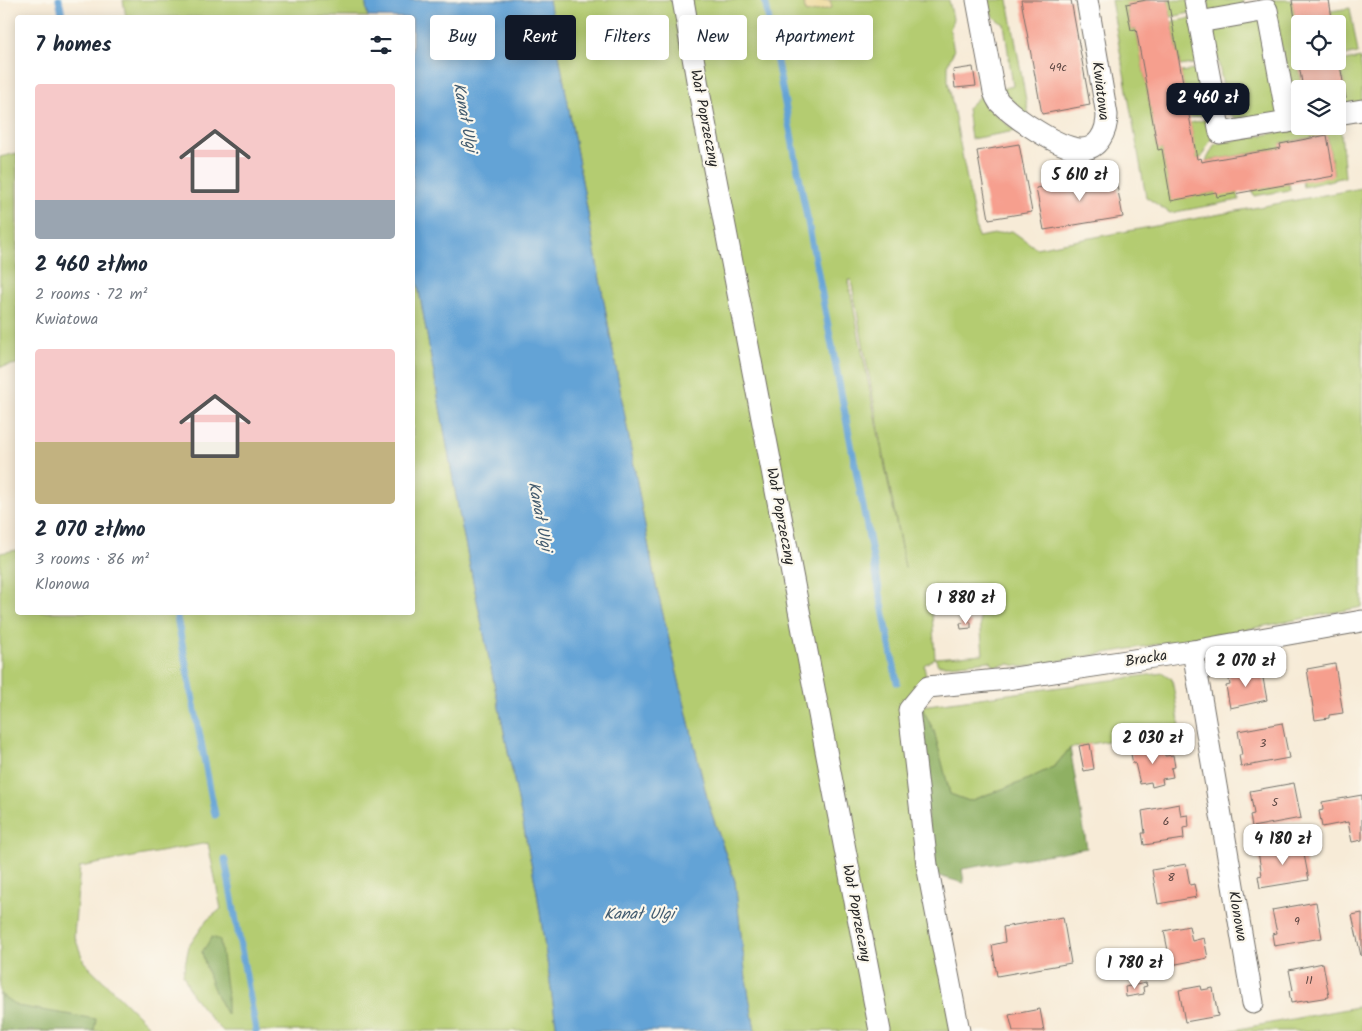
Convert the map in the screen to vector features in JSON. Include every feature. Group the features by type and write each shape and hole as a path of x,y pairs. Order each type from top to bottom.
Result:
{"street":[{"name":"Wał Poprzeczny","path":"683,0 880,1031"},
{"name":"Kwiatowa","path":"977,0 994,92 998,100 1036,131 1058,142 1079,149 1088,148 1096,144 1103,135 1107,125 1107,114 1087,0"},
{"path":"1195,0 1220,133 1291,121"},
{"path":"1199,22 1267,10 1291,109"},
{"path":"1346,113 1362,110"},
{"name":"Bracka","path":"959,1031 927,865 909,710 928,687 1007,679 1193,651 1362,621"},
{"name":"Klonowa","path":"1193,651 1254,1003"}],"green space":[{"path":"123,0 365,0 368,15 126,15"},
{"path":"549,0 949,0 953,19 950,30 954,51 948,63 948,81 978,237 1012,231 1036,248 1362,188 1362,607 1254,628 1023,667 1009,664 995,666 990,661 938,665 935,658 924,665 928,687 909,710 959,1031 755,1031 746,979 735,881 709,806 655,581 560,60 576,60 576,15 552,15","holes":["848,280 851,280 905,568","979,609 983,654 935,658 932,613"]},
{"path":"986,0 1008,0 1029,117 1001,89 1013,86 1004,24 992,15"},
{"path":"1111,0 1146,0 1126,5 1131,30 1136,29 1158,149 1162,149 1171,200 1216,192 1238,193 1239,200 1170,213 1146,197"},
{"path":"1168,0 1188,0 1190,13 1171,17"},
{"path":"1208,0 1243,0 1244,8 1210,14"},
{"path":"1273,0 1292,0 1294,15 1291,15 1291,70 1300,70 1302,80 1291,80 1291,89 1271,4"},
{"path":"1350,8 1358,53 1346,56 1346,15 1332,15 1331,11"},
{"path":"1262,16 1280,116 1240,120 1228,112 1211,23"},
{"path":"1191,18 1199,63 1180,66 1172,22"},
{"path":"1360,58 1362,103 1346,106 1346,80 1343,80 1341,70 1346,70 1346,61"},
{"path":"1199,69 1208,114 1189,118 1181,72"},
{"path":"982,94 984,105 1015,131 971,139 967,108"},
{"path":"1209,119 1212,137 1201,158 1197,159 1190,123"},
{"path":"1291,130 1291,135 1327,135 1281,143 1281,148 1206,161 1215,144"},
{"path":"1327,135 1341,135 1345,177 1303,187 1302,181 1334,175"},
{"path":"15,153 15,364 0,367 0,157"},
{"path":"1289,184 1290,190 1254,196 1252,190"},
{"path":"415,269 460,518 537,892 557,1031 223,1031 192,995 183,974 189,946 207,920 221,909 208,843 80,867 74,935 84,962 148,1025 149,1031 0,1031 0,553 15,550 15,615 415,615"},
{"path":"1163,673 1172,679 1180,727 1070,748 1055,766 1022,782 969,801 950,794 934,731 921,706"},
{"path":"921,706 934,731 950,794 969,801 1022,782 1055,766 1070,748 1087,848 962,869 964,883 935,875 914,708"},
{"path":"212,937 220,940 227,995 227,1015 212,985 202,952"},
{"path":"0,994 17,1006 96,1019 94,1031 0,1031"},
{"path":"1362,1006 1362,1031 1228,1031 1233,1030"}],"sand":[{"path":"803,0 830,0 832,8 806,13"}],"water":[{"name":"Kanał Ulgi","path":"365,0 549,0 552,15 505,15 505,60 560,60 655,581 709,806 735,881 746,979 755,1031 557,1031 537,892 460,518 415,269 415,15 368,15"}],"building":[{"path":"1021,0 1071,0 1090,105 1042,114"},
{"path":"1146,0 1168,0 1197,159 1201,158 1202,162 1281,148 1280,144 1327,135 1334,176 1217,197 1216,192 1171,201 1162,149 1158,150 1136,29 1131,30 1126,4"},
{"path":"1292,0 1329,0 1332,15 1294,15"},
{"path":"973,67 976,86 955,88 953,70"},
{"path":"1300,70 1341,70 1343,80 1302,80"},
{"path":"1019,144 1032,212 989,219 977,151"},
{"path":"1115,175 1123,217 1044,230 1036,188"},
{"path":"971,622 971,628 961,629 960,623"},
{"path":"1335,664 1343,713 1315,720 1307,669"},
{"path":"1261,667 1267,700 1230,708 1226,686 1230,685 1228,674"},
{"path":"1282,723 1289,758 1241,767 1239,755 1242,755 1238,731"},
{"path":"1090,744 1094,769 1084,771 1079,746"},
{"path":"1163,744 1165,756 1173,755 1175,767 1171,768 1173,777 1162,779 1163,784 1152,787 1151,782 1140,784 1130,749"},
{"path":"1294,783 1301,818 1252,827 1250,815 1254,814 1250,791"},
{"path":"1362,795 1362,840 1352,842 1348,822 1322,827 1319,811 1323,810 1322,802"},
{"path":"1179,804 1181,816 1188,815 1189,827 1183,828 1184,839 1144,845 1142,833 1145,833 1142,811"},
{"path":"1302,844 1309,880 1260,888 1258,876 1262,875 1258,852"},
{"path":"1186,864 1190,885 1194,884 1197,897 1158,904 1152,870"},
{"path":"1316,902 1322,938 1274,946 1272,934 1277,933 1272,910"},
{"path":"1362,913 1362,956 1361,956 1352,915"},
{"path":"1063,917 1071,963 997,976 992,945 1005,942 1003,927"},
{"path":"1189,926 1192,941 1204,938 1208,958 1171,965 1164,931"},
{"path":"1323,963 1329,997 1291,1003 1289,991 1293,990 1289,970"},
{"path":"1146,983 1147,986 1143,987 1144,994 1126,997 1125,987"},
{"path":"1201,986 1202,990 1213,988 1218,1016 1185,1022 1179,990"},
{"path":"1040,1009 1044,1031 1013,1031 1009,1015"}],"waterway":[{"path":"59,0 62,15"},
{"path":"765,0 897,682"},
{"path":"177,615 215,815"},
{"path":"225,860 256,1031"}]}
